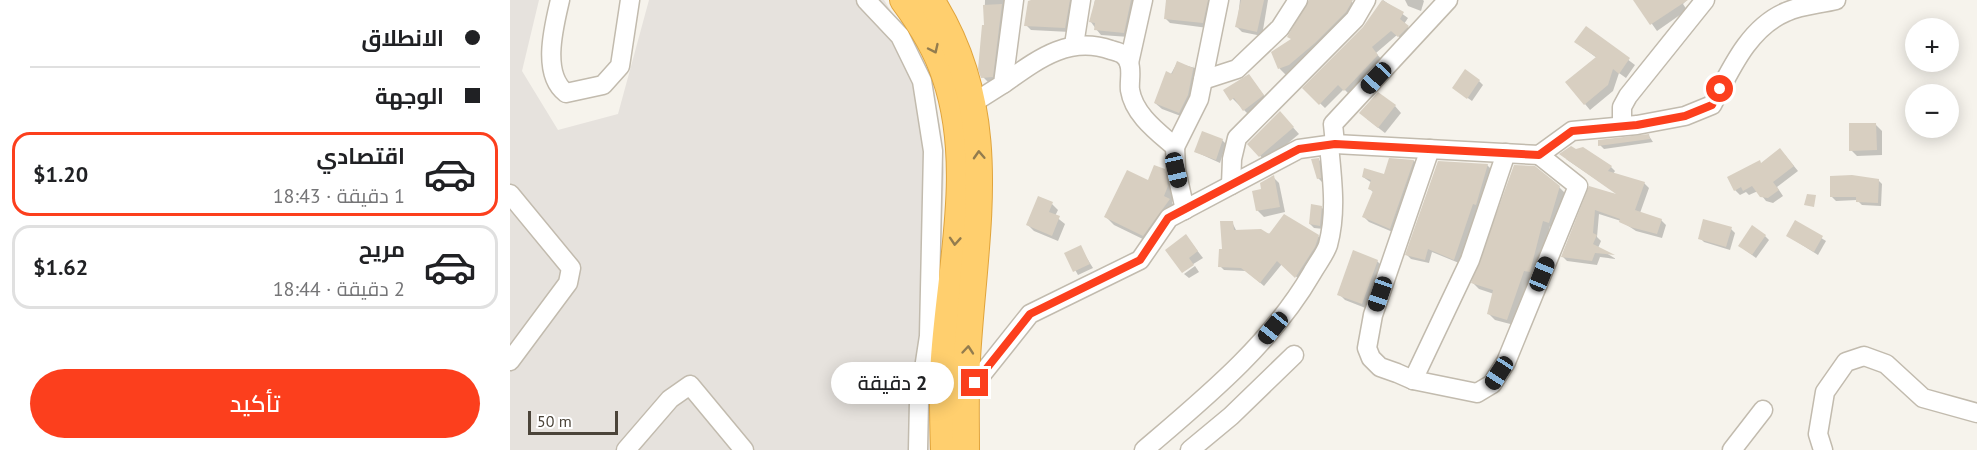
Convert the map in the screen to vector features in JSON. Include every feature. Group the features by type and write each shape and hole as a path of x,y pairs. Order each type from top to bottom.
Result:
{"highway":[{"path":"903,0 929,38 945,76 957,141 958,190 944,360 955,397 966,450"},
{"path":"931,0 956,49 973,103 979,151 980,185 955,397 944,450"}],"street":[{"path":"560,0 552,35 553,70 558,87 566,93 603,85 620,66 630,0"},
{"path":"866,0 900,36 922,81 933,151 929,336 919,401 918,450"},
{"path":"1003,84 1014,0"},
{"path":"1074,45 1081,0"},
{"path":"1143,0 1130,63 1130,92 1145,120 1175,147"},
{"path":"1185,210 1176,170 1175,147 1199,99 1219,0"},
{"path":"1203,80 1237,69 1280,28 1298,0"},
{"path":"1231,185 1232,159 1237,138 1355,19 1366,0"},
{"path":"1144,450 1204,398 1260,344 1298,297 1327,247 1334,203 1333,124 1448,0"},
{"path":"1622,126 1622,107 1628,96 1705,0"},
{"path":"1539,155 1572,131 1685,116 1712,105 1729,73 1756,32 1786,12 1836,0"},
{"path":"973,103 1044,54 1074,45 1101,46 1123,54 1130,63"},
{"path":"955,397 1030,314 1140,260 1168,218 1299,149 1332,145 1430,149 1539,155 1578,186 1506,362 1492,384 1477,393 1413,380 1380,367 1371,358 1367,348 1373,315 1430,149"},
{"path":"1413,380 1470,260 1506,153"},
{"path":"510,194 571,268 568,283 510,361"},
{"path":"1190,450 1231,416 1294,355"},
{"path":"1822,450 1818,434 1825,392 1846,362 1864,356 1886,364 1923,398 1977,413"},
{"path":"626,450 670,399 690,385 744,450"},
{"path":"1732,450 1763,410"}],"shaded area":[{"path":"510,0 539,0 522,71 558,130 618,114 649,0 884,0 915,49 931,85 940,127 944,172 933,450 510,450"}],"building":[{"path":"1070,0 1065,28 1024,26 1028,1"},
{"path":"1095,0 1131,0 1124,33 1094,30 1095,23 1089,22"},
{"path":"1166,0 1208,0 1203,23 1164,19"},
{"path":"1241,0 1264,0 1257,32 1235,27"},
{"path":"1309,0 1353,0 1346,12 1315,43 1289,65 1278,69 1271,52 1291,39 1287,37"},
{"path":"1382,0 1404,12 1400,19 1409,26 1398,37 1391,31 1372,47 1378,55 1344,91 1338,85 1319,105 1302,88 1363,27"},
{"path":"1633,0 1688,0 1650,25"},
{"path":"1002,4 993,77 981,78 978,69 982,25 984,25 983,5"},
{"path":"1586,26 1630,58 1619,74 1613,69 1608,85 1584,105 1565,82 1596,57 1574,42"},
{"path":"1177,61 1193,68 1194,65 1188,95 1179,113 1154,103 1166,71 1172,74"},
{"path":"1465,69 1480,80 1467,99 1452,88"},
{"path":"1249,74 1264,95 1243,111 1234,98 1230,101 1223,90"},
{"path":"1378,92 1396,105 1378,128 1359,113"},
{"path":"1280,111 1294,127 1259,157 1247,144"},
{"path":"1849,123 1876,123 1877,150 1849,151"},
{"path":"1202,131 1223,139 1216,160 1194,152"},
{"path":"1649,134 1650,139 1598,146 1598,140"},
{"path":"1571,146 1576,149 1583,147 1612,166 1608,171 1645,182 1635,210 1662,219 1657,234 1630,227 1619,222 1620,219 1595,210 1593,233 1597,235 1593,244 1615,255 1595,253 1592,261 1561,257 1589,186 1616,194 1559,154"},
{"path":"1780,148 1794,166 1773,182 1779,190 1768,198 1760,197 1752,186 1743,191 1741,187 1734,191 1727,177 1760,160 1761,163"},
{"path":"1319,158 1321,178 1317,179 1311,159"},
{"path":"1389,158 1414,160 1390,229 1362,217 1373,191 1368,189 1371,180 1362,177 1364,168 1384,174"},
{"path":"1438,161 1488,164 1476,205 1473,204 1454,260 1428,249 1425,260 1405,255"},
{"path":"1154,165 1165,169 1168,186 1164,196 1170,199 1143,236 1104,217 1127,170 1148,180"},
{"path":"1514,165 1535,166 1560,186 1549,223 1543,221 1530,272 1524,271 1507,320 1487,314 1493,290 1471,283"},
{"path":"1274,175 1280,207 1256,211 1252,191 1261,189 1260,183"},
{"path":"1852,175 1879,179 1878,203 1856,202 1856,197 1830,197 1830,176"},
{"path":"1807,194 1816,195 1814,207 1804,205"},
{"path":"1038,196 1053,202 1049,212 1060,216 1052,236 1026,225"},
{"path":"1311,204 1322,206 1320,226 1309,224"},
{"path":"1284,214 1319,235 1315,247 1295,278 1277,261 1260,283 1241,268 1218,267 1219,249 1222,249 1220,221 1233,221 1234,230 1261,229 1269,234"},
{"path":"1703,219 1732,227 1726,247 1698,239"},
{"path":"1795,220 1823,236 1814,252 1786,236"},
{"path":"1752,225 1766,235 1752,255 1738,246"},
{"path":"1186,234 1198,251 1189,258 1194,265 1182,273 1165,250"},
{"path":"1081,245 1090,264 1073,272 1064,253"},
{"path":"1353,250 1378,260 1362,304 1337,295"}],"route":[{"path":"975,383 1030,314 1140,260 1168,218 1299,149 1335,144 1539,155 1572,131 1637,125 1685,116 1712,105 1720,89"}]}
